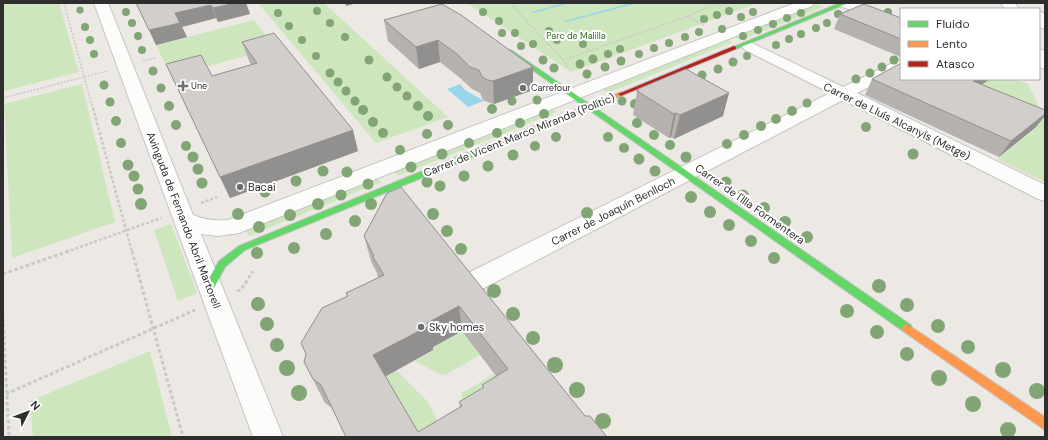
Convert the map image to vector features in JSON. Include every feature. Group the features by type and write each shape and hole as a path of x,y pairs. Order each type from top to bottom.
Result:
{"street":[{"name":"Avinguda de Fernando Abril Martorell","path":"101,3 268,437"},
{"name":"Carrer de Vicent Marco Miranda (Polític)","path":"185,220 200,228 216,230 231,227 807,3"},
{"name":"Carrer de Vicent Marco Miranda (Polític)","path":"214,296 217,270 227,258 242,248 404,194 588,106 845,3"},
{"path":"845,3 900,24"},
{"name":"Carrer de l'Illa Formentera","path":"498,44 1045,424"},
{"name":"Carrer de Lluís Alcanyís (Metge)","path":"750,47 1045,194"},
{"name":"Carrer de Joaquín Benlloch","path":"475,281 900,65"}],"path":[{"path":"64,3 183,437"},
{"path":"510,3 563,60 568,69"},
{"path":"563,60 686,17 717,3"},
{"path":"686,17 706,26"},
{"path":"3,98 108,71"},
{"path":"199,204 217,197"},
{"path":"3,274 166,216"},
{"path":"6,394 153,329 214,296 240,290 253,271"},
{"path":"3,318 9,437"}],"green space":[{"path":"3,3 59,3 79,72 4,91"},
{"path":"258,3 324,3 448,117 376,143"},
{"name":"Parc de Malilla","path":"467,3 758,3 571,72"},
{"path":"817,4 823,7 741,40 734,37"},
{"path":"254,20 272,43 264,51 171,76 156,45"},
{"path":"727,39 733,42 608,93 602,89"},
{"path":"988,80 1017,80 1028,84 1045,119 1045,182 997,159 1036,128 963,97"},
{"path":"82,84 115,222 12,258 4,104"},
{"path":"551,108 557,112 398,176 393,170"},
{"path":"376,177 381,182 249,236 245,229"},
{"path":"171,224 197,293 178,301 154,230"},
{"path":"462,331 480,355 447,374 441,375 415,361 433,351 431,348"},
{"path":"150,351 172,437 33,437 30,401"},
{"path":"394,368 427,401 435,415 443,437 414,437 379,376"},
{"path":"494,374 504,387 462,411 462,393"}],"water":[{"path":"460,84 465,90 484,101 468,107 447,89"}],"building":[{"path":"136,3 235,3 213,8 211,5 175,13 180,23 149,30"},
{"path":"442,4 461,15 533,67 493,81 488,80 482,77 479,70 470,67 457,54 438,40 416,47 384,20"},
{"path":"864,4 900,18 900,39 840,14"},
{"path":"274,33 353,130 220,177 166,64 201,55 212,76 257,63 242,42"},
{"path":"900,64 900,80 974,80 973,81 1045,110 1045,114 1011,141 872,79"},
{"path":"686,69 729,93 680,115 676,113 674,114 637,91 639,90 638,89"},
{"name":"Sky homes","path":"401,187 585,416 590,416 607,437 346,437 321,385 313,379 304,362 306,354 301,343 322,308 348,296 346,293 384,275 373,257 374,256 364,236 387,193","holes":["459,306 508,369 482,385 484,387 459,402 462,406 418,432 373,355 429,326 427,323"]}],"waterway":[{"path":"533,12 569,3"},
{"path":"566,21 636,3"}],"traffic: fast":[{"path":"734,48 845,3"},
{"path":"509,51 907,328"},
{"path":"209,287 222,264 242,248 477,152"}],"traffic: slow":[{"path":"477,152 621,94"},
{"path":"907,328 1045,424"}],"traffic: jam":[{"path":"621,94 734,48"}],"place":[{"name":"Une","path":"183,86"},
{"name":"Carrefour","path":"523,88"},
{"name":"Bacai","path":"240,187"},
{"name":"Sky homes","path":"421,327"}]}
